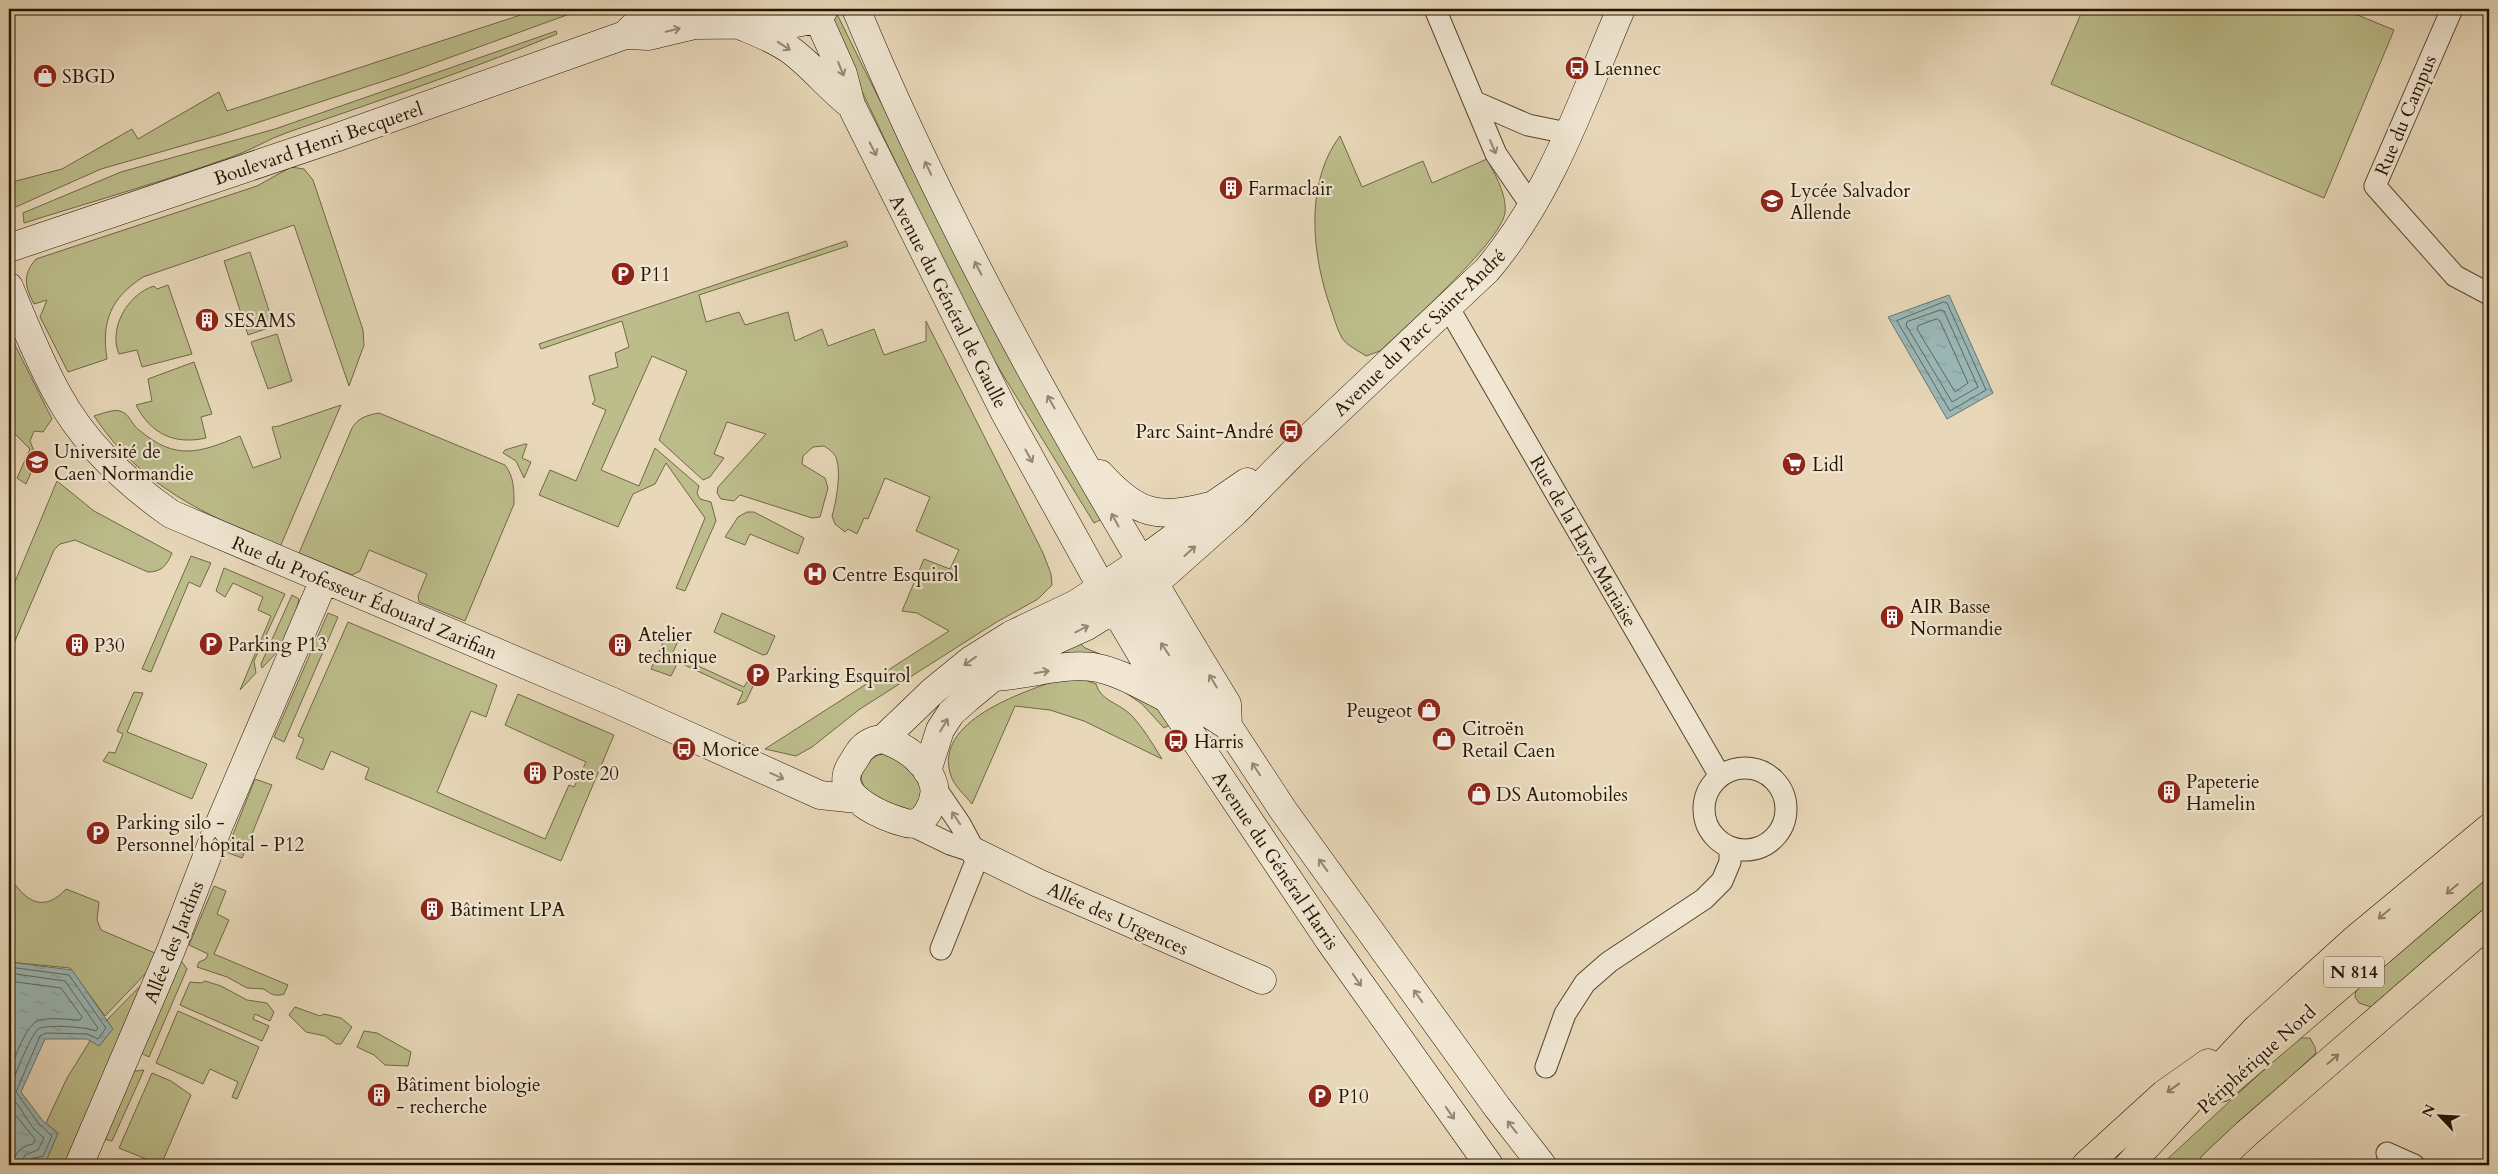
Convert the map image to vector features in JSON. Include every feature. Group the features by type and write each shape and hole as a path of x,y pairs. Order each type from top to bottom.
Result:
{"highway":[{"name":"N 814","path":"2129,1165 2256,1028 2353,941 2489,828"},
{"name":"Périphérique Nord","path":"2138,1165 2332,991 2489,858"},
{"name":"N 814","path":"2213,1165 2489,923"},
{"name":"N 814","path":"2086,1165 2164,1094 2256,1028"},
{"name":"N 814","path":"2240,1165 2281,1125 2296,1091"}],"street":[{"path":"625,35 642,18 664,9"},
{"path":"856,9 949,213 1000,311 1075,445 1129,587"},
{"path":"1435,9 1496,154 1533,208"},
{"name":"Avenue du Parc Saint-André","path":"1291,455 1487,270 1508,246 1533,208 1568,134 1622,9"},
{"name":"Rue du Campus","path":"2452,9 2375,186 2455,276 2489,294"},
{"path":"625,35 649,36 695,25 741,25 765,22 790,24 819,12"},
{"name":"Avenue du Général de Gaulle","path":"819,12 843,74 851,105 1005,413 1129,587"},
{"path":"741,25 779,42 793,52 818,73 831,90 851,105"},
{"name":"Boulevard Henri Becquerel","path":"9,248 326,141 625,35"},
{"path":"1475,102 1528,125 1568,134"},
{"name":"Rue du Professeur Édouard Zarifian","path":"9,287 58,396 86,436 138,491 178,518 637,713 820,795 857,800"},
{"name":"Rue de la Haye Mariaise","path":"1448,307 1720,776"},
{"path":"1075,445 1116,491 1140,508 1165,514 1186,512 1212,506"},
{"path":"883,739 933,691 971,660 1011,635 1076,604 1129,587 1236,512 1291,455"},
{"path":"909,824 919,821 928,811 933,801 931,779 940,730 951,713 1016,658 1088,626 1184,530 1212,506 1291,455"},
{"name":"Allée des Jardins","path":"79,1165 171,950 229,800 324,580"},
{"name":"Avenue du Général Harris","path":"1129,587 1167,698 1329,940 1489,1165"},
{"name":"Avenue du Général Harris","path":"1129,587 1227,704 1228,726 1283,810 1497,1107 1542,1165"},
{"path":"994,677 1018,676 1072,667 1093,667 1112,673 1167,698"},
{"path":"883,739 899,745 921,762 977,853 950,844 909,824 884,816 857,800 846,784 847,774 861,748 876,740 883,739"},
{"path":"1747,767 1761,771 1773,779 1782,790 1786,804 1785,818 1779,831 1770,841 1750,849 1730,847 1719,841 1711,832 1704,814 1706,796 1711,784 1720,776 1733,769 1747,767"},
{"path":"1546,1067 1565,1014 1585,983 1609,962 1704,899 1722,881 1730,862 1730,847"},
{"path":"941,949 977,853"},
{"name":"Allée des Urgences","path":"977,853 1047,887 1262,980"},
{"path":"2388,1153 2414,1165"}],"green space":[{"path":"539,9 576,9 575,12 402,75 223,134 101,169 9,210 9,177 16,181 62,169 132,129 138,139 219,92 227,111"},
{"path":"688,9 786,9 789,16 691,13 686,11"},
{"path":"2083,9 2343,9 2394,30 2324,198 2051,84"},
{"path":"835,10 965,266 1102,519 1094,523 976,331 828,20"},
{"path":"556,31 557,34 524,48 279,135 234,156 24,223 23,213 121,172 275,129"},
{"path":"1340,136 1362,187 1423,161 1432,183 1487,159 1500,185 1505,206 1505,213 1499,227 1470,264 1380,351 1366,356 1346,343 1342,338 1324,288 1316,244 1316,198 1328,155"},
{"path":"291,167 304,169 313,180 363,330 364,345 349,386 294,225 143,277 123,293 111,312 107,322 106,333 107,359 68,372 40,317 47,300 34,304 27,287 27,276 36,259 257,186"},
{"path":"846,241 848,246 699,295 706,322 739,312 745,325 788,312 795,341 822,329 828,346 874,329 884,355 926,341 926,321 1043,553 1051,574 1052,585 1038,599 995,623 860,709 812,747 796,756 765,749 949,631 917,613 902,611 924,559 950,569 959,550 916,531 930,497 885,478 868,519 864,518 857,534 848,529 845,532 835,524 832,516 838,481 838,467 835,456 824,446 813,447 803,456 802,464 825,478 828,488 820,517 812,518 740,495 734,501 721,499 717,493 718,487 766,434 727,422 714,454 724,458 710,477 703,480 659,440 687,371 652,356 601,470 639,486 655,448 699,486 697,493 700,499 711,502 716,521 685,591 676,588 705,518 666,463 655,484 633,494 618,527 539,495 550,470 576,481 606,410 592,404 595,400 589,376 618,367 615,353 629,347 622,321 541,349 539,344"},
{"path":"250,252 274,326 248,335 224,261"},
{"path":"168,285 192,354 142,367 137,350 119,354 116,344 118,323 136,296 154,286 157,289"},
{"path":"9,333 52,419 43,432 34,431 30,441 37,459 26,484 17,478 30,449 9,428"},
{"path":"277,334 292,381 268,389 251,342"},
{"path":"194,362 212,414 201,417 206,438 184,440 165,435 156,430 142,415 136,405 152,401 148,379"},
{"path":"341,405 280,547 200,510 176,496 133,462 113,441 94,416 111,411 123,412 136,428 152,440 176,450 200,450 240,436 253,468 281,458 272,427"},
{"path":"379,413 505,465 510,474 514,488 514,504 465,621 419,602 418,596 427,574 369,550 360,571 352,575 299,553 352,428 363,418"},
{"path":"527,444 522,458 531,462 524,478 516,461 503,453 505,450"},
{"path":"57,481 94,511 172,553 163,567 157,571 148,572 75,540 60,544 54,550 9,655 9,596"},
{"path":"747,512 754,512 804,538 798,554 750,534 745,545 725,537 738,517"},
{"path":"191,556 211,563 200,587 189,582 151,672 142,669"},
{"path":"224,568 285,594 254,661 256,673 240,690 271,616 258,610 263,597 233,583 225,597 216,591"},
{"path":"292,595 299,599 290,630 283,644 262,668 261,664"},
{"path":"328,613 338,617 284,742 274,737"},
{"path":"722,613 775,636 767,654 763,655 714,632"},
{"path":"348,622 497,685 486,717 471,711 437,792 545,839 569,785 574,787 586,762 505,725 518,694 614,735 561,861 365,779 369,768 331,751 323,770 296,758 304,739 298,736"},
{"path":"666,636 679,639 672,654 744,687 751,675 756,680 746,701 737,705 743,692 678,662 671,676 651,669"},
{"path":"1080,643 1085,648 1100,654 1102,658 1035,666"},
{"path":"1061,679 1082,679 1096,684 1098,690 1106,698 1135,719 1162,759 1084,721 1050,710 1015,706 972,804 957,787 951,776 949,757 955,739 967,725 1004,701"},
{"path":"1117,687 1154,703 1172,724 1164,728 1142,704"},
{"path":"134,692 143,693 127,732 207,764 192,799 103,761 109,752 115,753 123,734 117,731"},
{"path":"889,752 898,752 923,788 921,808 903,812 877,798 864,785 861,779 865,766 875,757"},
{"path":"255,779 272,785 242,858 226,852"},
{"path":"9,864 14,866 12,880 30,899 37,902 51,901 66,889 99,902 97,920 101,930 155,953 148,971 105,1016 70,968 9,962"},
{"path":"2489,872 2489,907 2371,1007 2359,1003 2355,997 2356,989"},
{"path":"214,886 226,891 217,914 229,920 214,954 288,985 284,994 276,995 264,989 247,988 227,977 197,967 199,962 206,959 208,954 189,945"},
{"path":"177,955 187,969 149,1057 143,1054 138,1046"},
{"path":"149,977 69,1165 33,1165 33,1163 46,1161 58,1133 46,1123 67,1078 90,1041 100,1045 112,1029 107,1020"},
{"path":"205,981 221,986 247,1000 267,1003 274,1012 270,1021 255,1014 253,1019 269,1026 262,1041 180,1005 190,982 201,983"},
{"path":"295,1007 320,1016 324,1014 341,1018 352,1027 341,1044 336,1044 325,1036 306,1032 289,1015"},
{"path":"178,1011 259,1047 237,1099 232,1097 238,1082 210,1069 203,1084 156,1063"},
{"path":"364,1031 377,1033 411,1052 408,1066 385,1065 374,1055 357,1047"},
{"path":"2298,1038 2310,1038 2316,1053 2196,1165 2161,1165"},
{"path":"144,1070 112,1141 104,1139 128,1072"},
{"path":"152,1073 171,1081 191,1095 161,1165 119,1148"}],"water":[{"path":"1949,295 1993,393 1947,419 1888,317"},
{"path":"9,962 72,970 113,1029 99,1046 87,1039 45,1039 21,1092 43,1121 58,1133 46,1161 9,1164"}],"place":[{"name":"Laennec","path":"1577,68"},
{"name":"SBGD","path":"45,76"},
{"name":"Farmaclair","path":"1231,188"},
{"name":"Lycée Salvador Allende","path":"1772,201"},
{"name":"P11","path":"623,274"},
{"name":"SESAMS","path":"207,320"},
{"name":"Parc Saint-André","path":"1291,431"},
{"name":"Université de Caen Normandie","path":"37,462"},
{"name":"Lidl","path":"1794,464"},
{"name":"Centre Esquirol","path":"815,574"},
{"name":"AIR Basse Normandie","path":"1892,617"},
{"name":"Parking P13","path":"211,644"},
{"name":"P30","path":"77,645"},
{"name":"Atelier technique","path":"620,645"},
{"name":"Parking Esquirol","path":"758,675"},
{"name":"Peugeot","path":"1429,710"},
{"name":"Citroën Retail Caen","path":"1444,739"},
{"name":"Harris","path":"1176,741"},
{"name":"Morice","path":"684,749"},
{"name":"Poste 20","path":"535,773"},
{"name":"Papeterie Hamelin","path":"2169,792"},
{"name":"DS Automobiles","path":"1479,794"},
{"name":"Parking silo - Personnel hôpital - P12","path":"98,833"},
{"name":"Bâtiment LPA","path":"432,909"},
{"name":"Bâtiment biologie - recherche","path":"379,1095"},
{"name":"P10","path":"1320,1096"}]}
